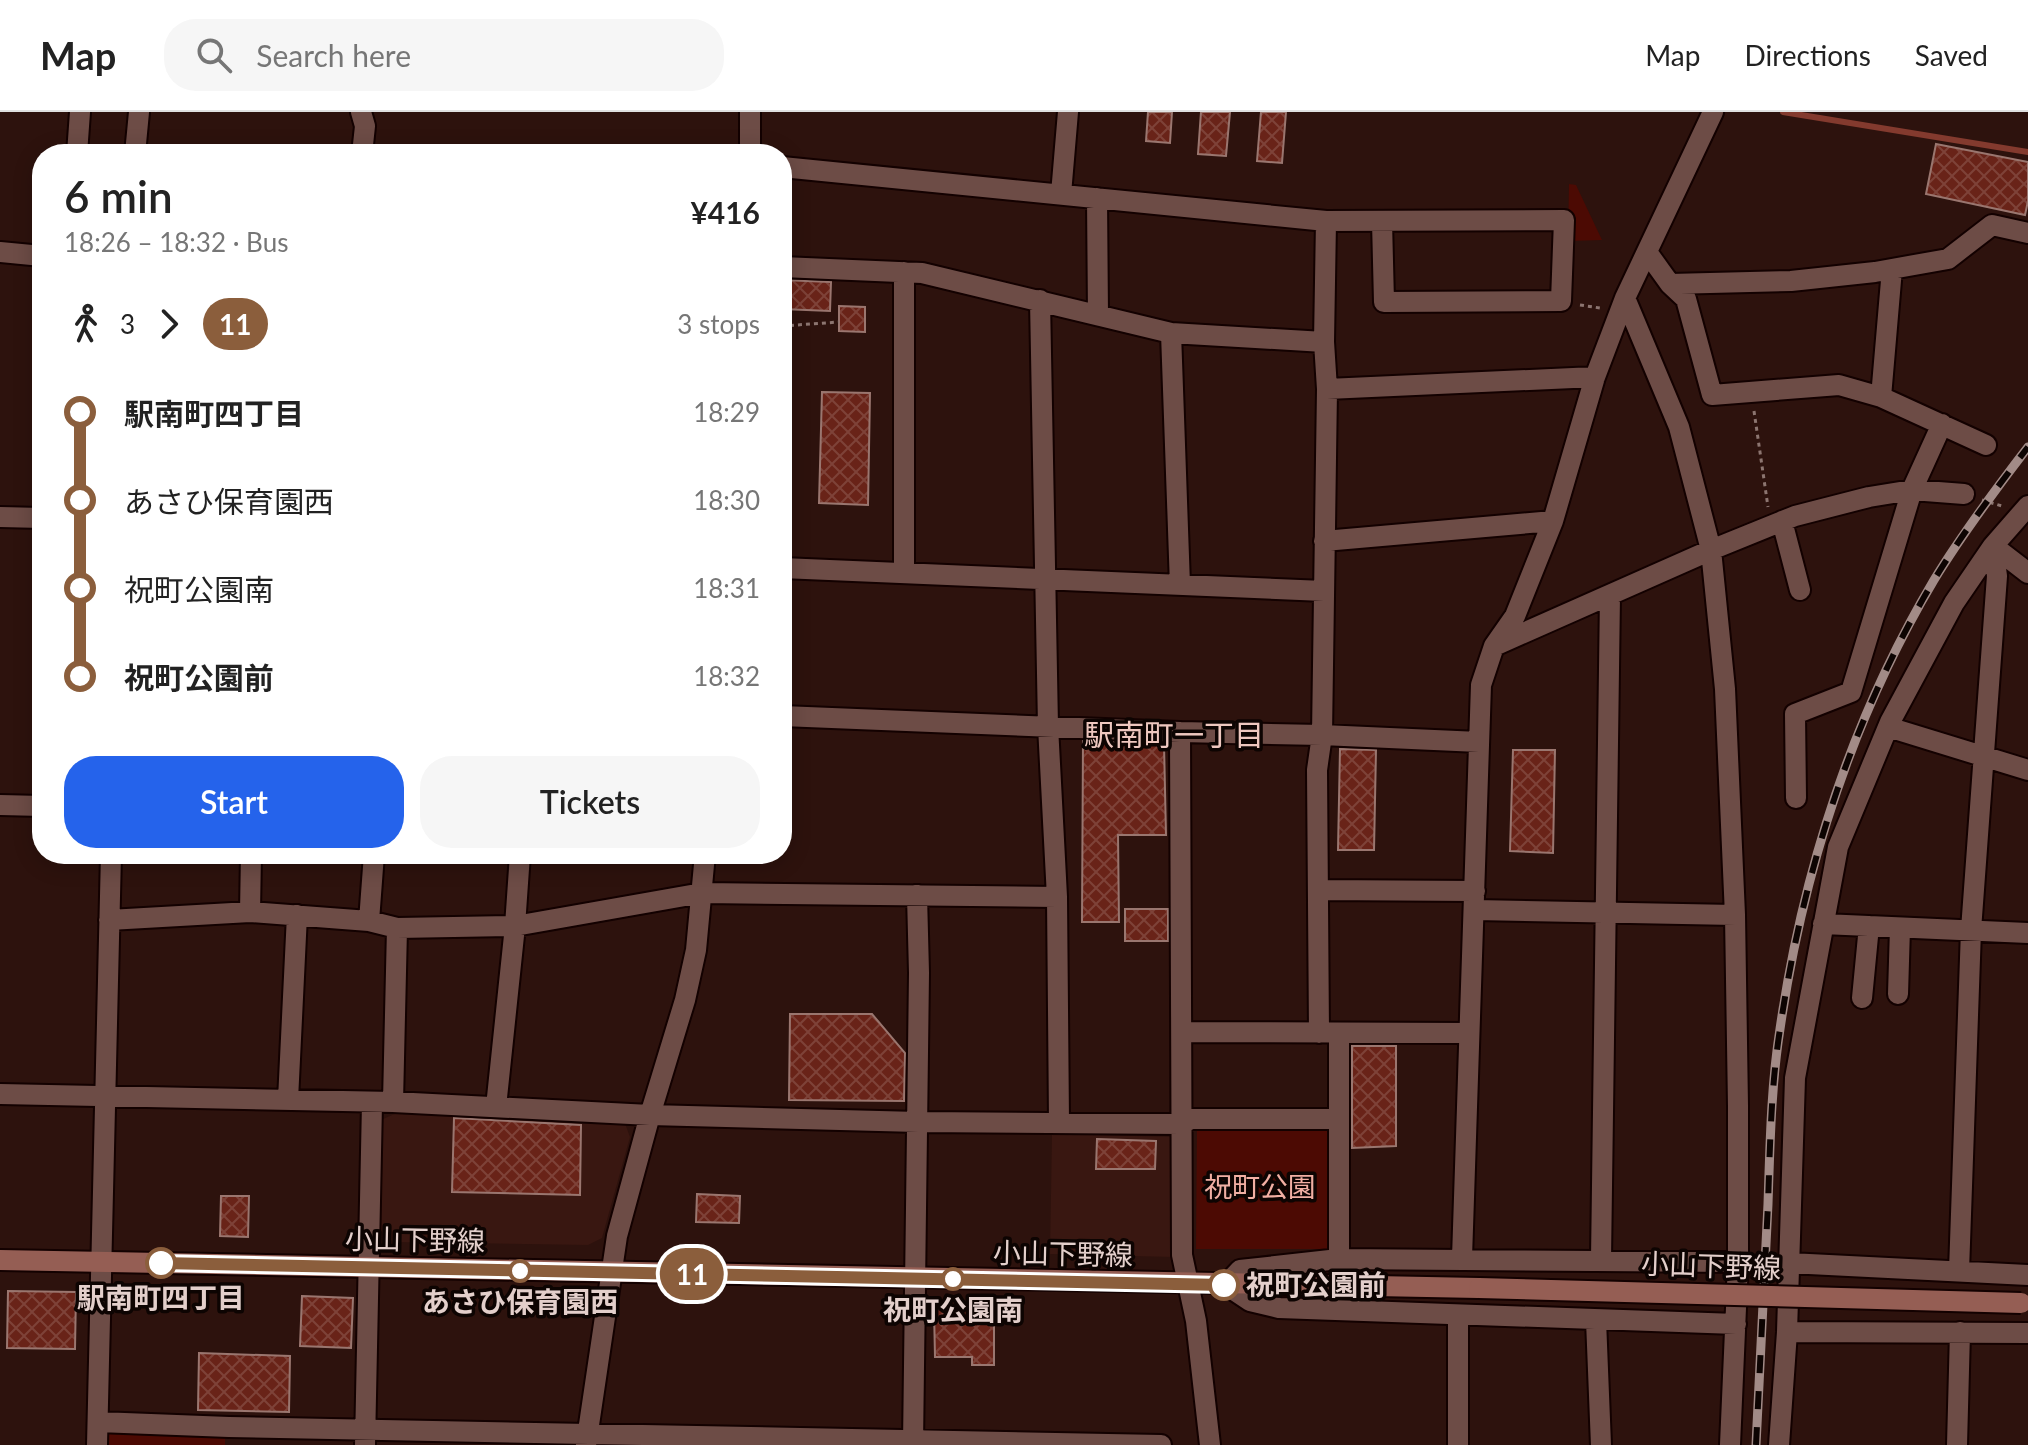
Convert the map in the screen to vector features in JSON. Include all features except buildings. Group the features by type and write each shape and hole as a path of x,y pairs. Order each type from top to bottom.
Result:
{"main road":[{"name":"小山下野線","path":"0,1260 1479,1288 2024,1303"}],"street":[{"path":"78,144 80,112"},
{"path":"136,144 139,112"},
{"path":"361,112 365,126 363,144"},
{"path":"750,112 750,144"},
{"path":"1061,194 1068,112"},
{"path":"1462,1258 1481,685 1494,646 1515,616 1553,521 1595,377 1622,305 1713,112"},
{"path":"792,168 1326,221 1564,220 1561,301 1384,302 1382,221"},
{"path":"1097,198 1098,315"},
{"path":"1326,221 1324,342 1327,389 1322,735 1317,770 1318,890 1339,1119 1339,1259"},
{"path":"1670,284 1791,281 1892,269 1948,259 1992,225 2028,233"},
{"path":"0,252 32,255"},
{"path":"1647,252 1670,284 1686,299 1712,395 1839,385 1881,397 1986,445"},
{"path":"792,267 922,273 1171,333 1324,342"},
{"path":"1881,397 1892,269"},
{"path":"904,272 904,573"},
{"path":"1040,300 1048,726 1057,897 1059,1122"},
{"path":"1622,305 1679,427 1711,550 1725,689 1735,915 1738,1262 1730,1445"},
{"path":"1171,333 1180,585"},
{"path":"1327,389 1595,377"},
{"path":"1796,798 1795,714 1851,692 1912,490 1942,424"},
{"path":"1494,646 1776,524 1869,497 1912,490 1964,494"},
{"path":"1779,1445 1787,1332 1795,1078 1838,847 1888,727 1954,603 1993,546 2025,509"},
{"path":"0,517 32,518"},
{"path":"1324,541 1553,521"},
{"path":"1776,524 1800,590"},
{"path":"1993,546 2028,573"},
{"path":"1959,1271 1971,930 1997,576 1993,546"},
{"path":"792,568 1324,591"},
{"path":"1601,1260 1610,595"},
{"path":"792,716 1479,742"},
{"path":"1888,727 2028,770"},
{"path":"1180,732 1182,1255 1196,1321 1210,1445"},
{"path":"0,805 32,806"},
{"path":"97,1445 111,864"},
{"path":"250,912 251,864"},
{"path":"369,921 373,864"},
{"path":"496,1107 519,864"},
{"path":"587,1440 617,1236 685,1000 696,950 704,864"},
{"path":"1318,890 1605,914 1735,915"},
{"path":"109,920 250,912 369,921 397,928 515,926 702,893 1057,897"},
{"path":"912,1442 918,1122 917,895"},
{"path":"288,1100 297,915"},
{"path":"1823,924 2028,933"},
{"path":"1862,998 1869,926"},
{"path":"366,1436 368,1267 397,928"},
{"path":"1898,994 1900,928"},
{"path":"1182,1032 1468,1033"},
{"path":"0,1094 382,1102 650,1115 918,1122 1181,1124 1191,1119 1339,1119"},
{"path":"1736,1324 1279,1308 1250,1301 1226,1285 1240,1270 1339,1259 1738,1262"},
{"path":"1789,1263 2028,1275"},
{"path":"1458,1316 1458,1445"},
{"path":"1596,1320 1601,1445"},
{"path":"1787,1332 2028,1333"},
{"path":"1957,1445 1960,1332"},
{"path":"98,1422 228,1436 1161,1445"}],"path":[{"path":"1561,301 1622,305"},
{"path":"792,325 839,322"},
{"path":"1751,392 1776,524"},
{"path":"1964,494 2025,509"}],"shaded area":[{"path":"397,1113 623,1118 630,1137 602,1238 588,1245 393,1242 381,1231 383,1119"},
{"path":"1052,1134 1176,1137 1174,1257 1050,1254"}],"green space":[{"path":"1569,184 1576,185 1602,240 1568,241"},
{"name":"祝町公園","path":"1197,1124 1329,1127 1330,1249 1196,1249"},
{"path":"101,1425 225,1430 225,1445 100,1445"}],"waterway":[{"path":"1783,112 2028,152"}],"railway":[{"path":"1756,1445 1775,1072 1790,970 1817,854 1855,741 1905,632 1956,546 2028,447"}],"bus line":[{"name":"11","path":"161,1263 1224,1285"}],"place":[{"name":"駅南町四丁目","path":"161,1263"},
{"name":"あさひ保育園西","path":"520,1271"},
{"name":"祝町公園南","path":"953,1279"},
{"name":"祝町公園前","path":"1224,1285"}],"district":[{"name":"駅南町一丁目","path":"1174,736"}]}
